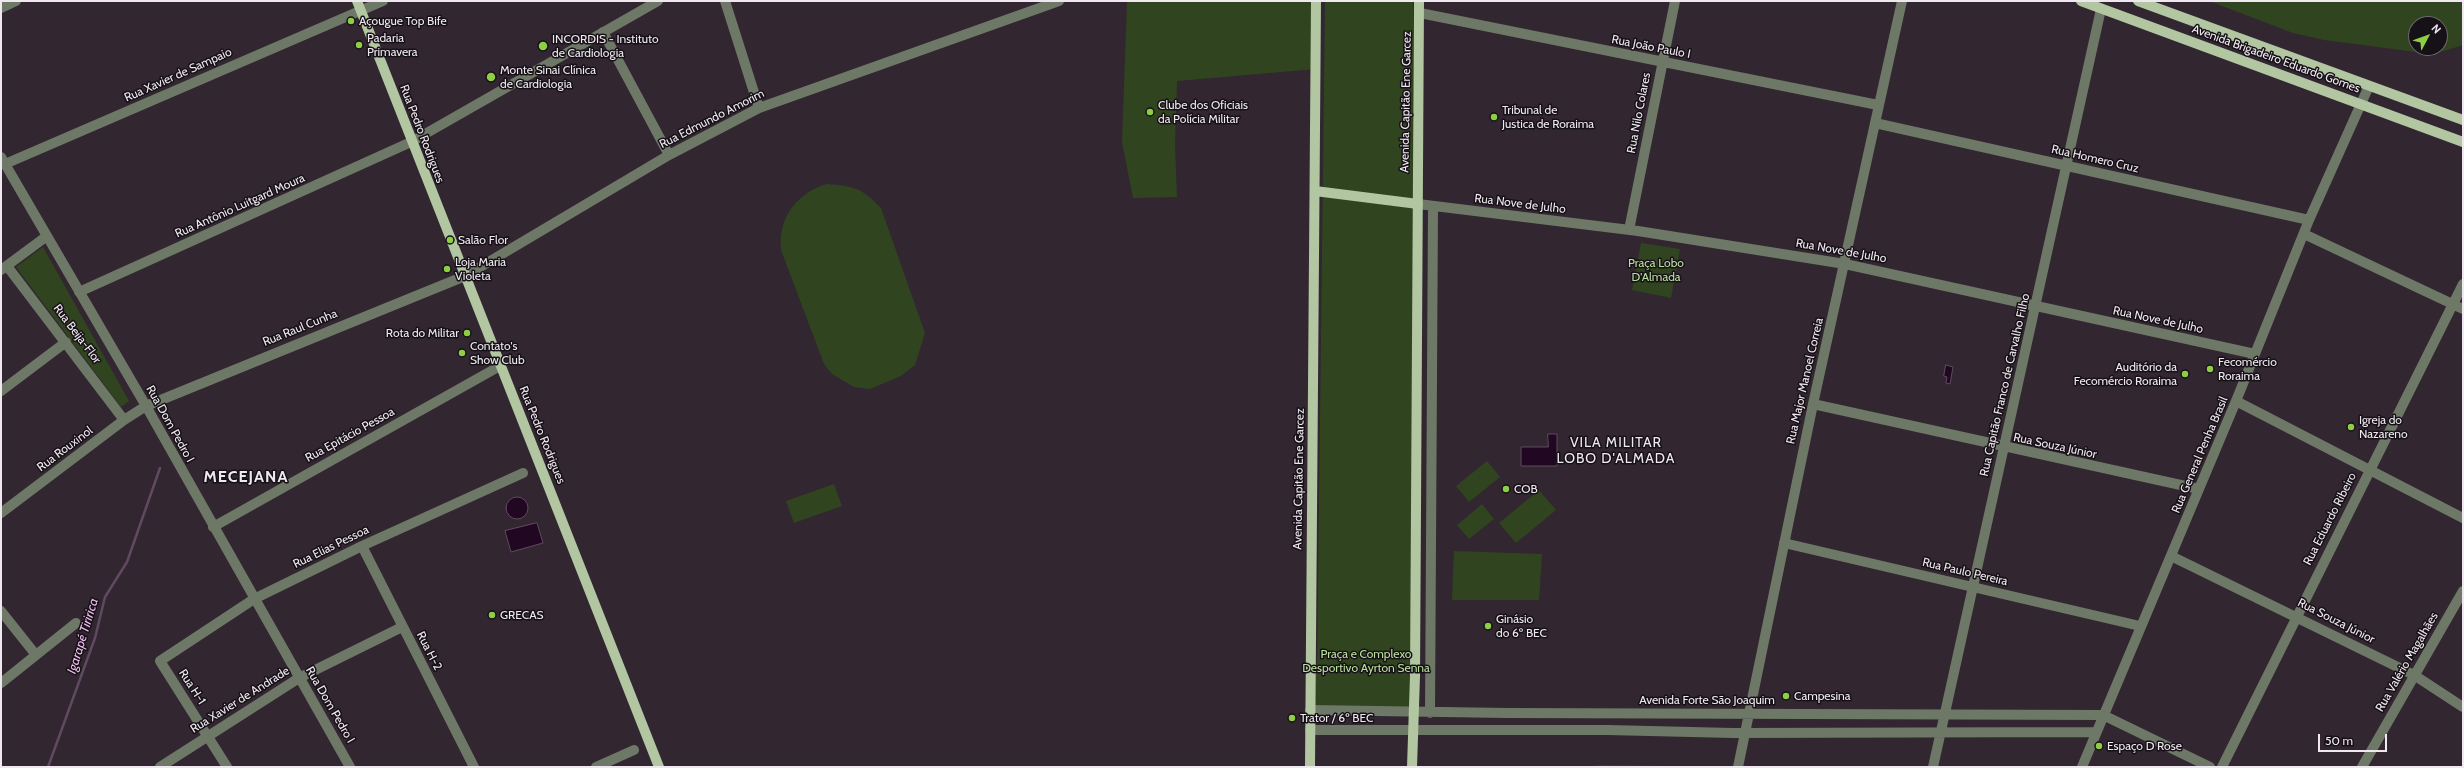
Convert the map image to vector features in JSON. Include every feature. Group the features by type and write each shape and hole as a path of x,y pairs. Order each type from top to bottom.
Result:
{"main road":[{"name":"Avenida Capitão Ene Garcez","path":"1310,767 1316,1"},
{"name":"Avenida Capitão Ene Garcez","path":"1412,767 1415,712 1420,1"},
{"name":"Avenida Brigadeiro Eduardo Gomes","path":"2081,1 2463,142"},
{"name":"Avenida Brigadeiro Eduardo Gomes","path":"2138,1 2463,120"},
{"name":"Rua Pedro Rodrigues","path":"358,5 659,767"},
{"path":"1315,191 1418,204"}],"street":[{"path":"1,8 16,1"},
{"name":"Rua Xavier de Sampaio","path":"3,161 358,5 383,1"},
{"name":"Rua Antônio Luitgard Moura","path":"79,292 411,142 658,1"},
{"path":"725,1 759,108"},
{"name":"Rua Edmundo Amorim","path":"465,276 669,155 759,108 1059,1"},
{"name":"Rua Nilo Colares","path":"1629,230 1675,1"},
{"name":"Rua Major Manoel Correia","path":"1738,767 1813,404 1902,1"},
{"name":"Rua Capitão Franco de Carvalho Filho","path":"1933,767 1943,713 2036,306 2101,9"},
{"name":"Rua João Paulo I","path":"1420,13 1878,106"},
{"path":"603,32 669,155"},
{"name":"Rua General Penha Brasil","path":"2082,767 2140,626 2236,401 2309,220 2369,86"},
{"name":"Rua Homero Cruz","path":"1875,123 2309,220"},
{"name":"Rua Dom Pedro I","path":"3,161 146,406 212,527 350,767"},
{"name":"Rua Nove de Julho","path":"1418,204 1629,230 1845,264 2255,354"},
{"path":"1430,713 1433,207"},
{"path":"2304,234 2454,303 2463,309"},
{"path":"4,268 47,236"},
{"name":"Rua Beija-Flor","path":"4,268 66,342 124,420"},
{"name":"Rua Raul Cunha","path":"146,406 465,276"},
{"name":"Rua Eduardo Ribeiro","path":"2222,767 2296,616 2463,284"},
{"path":"1,391 66,342"},
{"name":"Rua Epitácio Pessoa","path":"212,527 500,366"},
{"path":"2236,401 2463,518"},
{"name":"Rua Souza Júnior","path":"1813,404 2004,448 2199,490"},
{"name":"Rua Rouxinol","path":"1,513 124,420 146,406"},
{"name":"Rua Elias Pessoa","path":"160,661 254,598 362,546 523,473"},
{"name":"Rua Paulo Pereira","path":"1784,543 2140,626"},
{"name":"Rua H-2","path":"362,546 474,767"},
{"name":"Rua Souza Júnior","path":"2171,556 2414,675 2463,707"},
{"name":"Rua Valério Magalhães","path":"2362,767 2463,591"},
{"path":"1,611 36,655"},
{"path":"1,683 76,623"},
{"name":"Rua Xavier de Andrade","path":"160,767 299,678 402,627"},
{"name":"Rua H-1","path":"160,661 227,767"},
{"name":"Avenida Forte São Joaquim","path":"1310,710 1430,713 1749,712 2103,715"},
{"path":"1458,730 1459,713"},
{"path":"1608,713 1608,730"},
{"path":"2103,715 2210,767"},
{"path":"1310,730 1608,730 1746,733 1940,731 2096,732"},
{"path":"596,767 634,750"}],"green space":[{"name":"Clube dos Oficiais da Polícia Militar","path":"1127,1 1316,1 1316,69 1177,81 1175,145 1177,197 1133,198 1122,142"},
{"name":"Praça e Complexo Desportivo Ayrton Senna","path":"1325,1 1413,1 1415,712 1310,710 1310,681 1317,670"},
{"path":"2209,1 2463,1 2463,45 2448,50 2448,16 2408,16 2408,51 2324,40 2293,33"},
{"path":"827,184 857,189 863,192 881,208 925,333 915,365 901,376 870,389 854,387 832,374 824,364 781,250 783,227 786,217 792,208 798,200 807,193"},
{"name":"Praça Lobo D'Almada","path":"1641,243 1680,249 1671,298 1632,290"},
{"path":"43,247 129,401 121,407 16,267"},
{"path":"1487,461 1500,477 1469,502 1456,486"},
{"path":"834,484 842,506 794,523 786,501"},
{"path":"1539,490 1556,510 1516,543 1499,523"},
{"path":"1482,504 1494,519 1469,539 1457,525"},
{"path":"1454,551 1542,554 1539,600 1452,600"},
{"path":"1603,765 1668,766 1670,767 1578,767"}],"shaded area":[{"path":"1946,365 1953,367 1950,384 1946,383 1947,377 1944,376"},
{"path":"1548,434 1557,434 1557,466 1521,466 1521,447 1548,447"},
{"path":"517,497 525,500 528,508 525,516 517,519 509,516 506,508 509,500"},
{"path":"537,523 543,543 511,552 505,531"}],"waterway":[{"name":"Igarapé Tiririca","path":"48,767 95,638 105,597 127,562 160,468"}],"place":[{"name":"Açougue Top Bife","path":"351,21"},
{"name":"Padaria Primavera","path":"359,45"},
{"name":"INCORDIS - Instituto de Cardiologia","path":"543,46"},
{"name":"Monte Sinai Clínica de Cardiologia","path":"491,77"},
{"name":"Clube dos Oficiais da Polícia Militar","path":"1150,112"},
{"name":"Tribunal de Justica de Roraima","path":"1494,117"},
{"name":"Salão Flor","path":"450,240"},
{"name":"Loja Maria Violeta","path":"447,269"},
{"name":"Rota do Militar","path":"467,333"},
{"name":"Contato's Show Club","path":"462,353"},
{"name":"Fecomércio Roraima","path":"2210,369"},
{"name":"Auditório da Fecomércio Roraima","path":"2185,374"},
{"name":"Igreja do Nazareno","path":"2351,427"},
{"name":"COB","path":"1506,489"},
{"name":"GRECAS","path":"492,615"},
{"name":"Ginásio do 6º BEC","path":"1488,626"},
{"name":"Campesina","path":"1786,696"},
{"name":"Trator / 6º BEC","path":"1292,718"},
{"name":"Espaço D Rose","path":"2099,746"}],"district":[{"name":"VILA MILITAR LOBO D'ALMADA","path":"1616,452"},
{"name":"MECEJANA","path":"246,477"}]}
